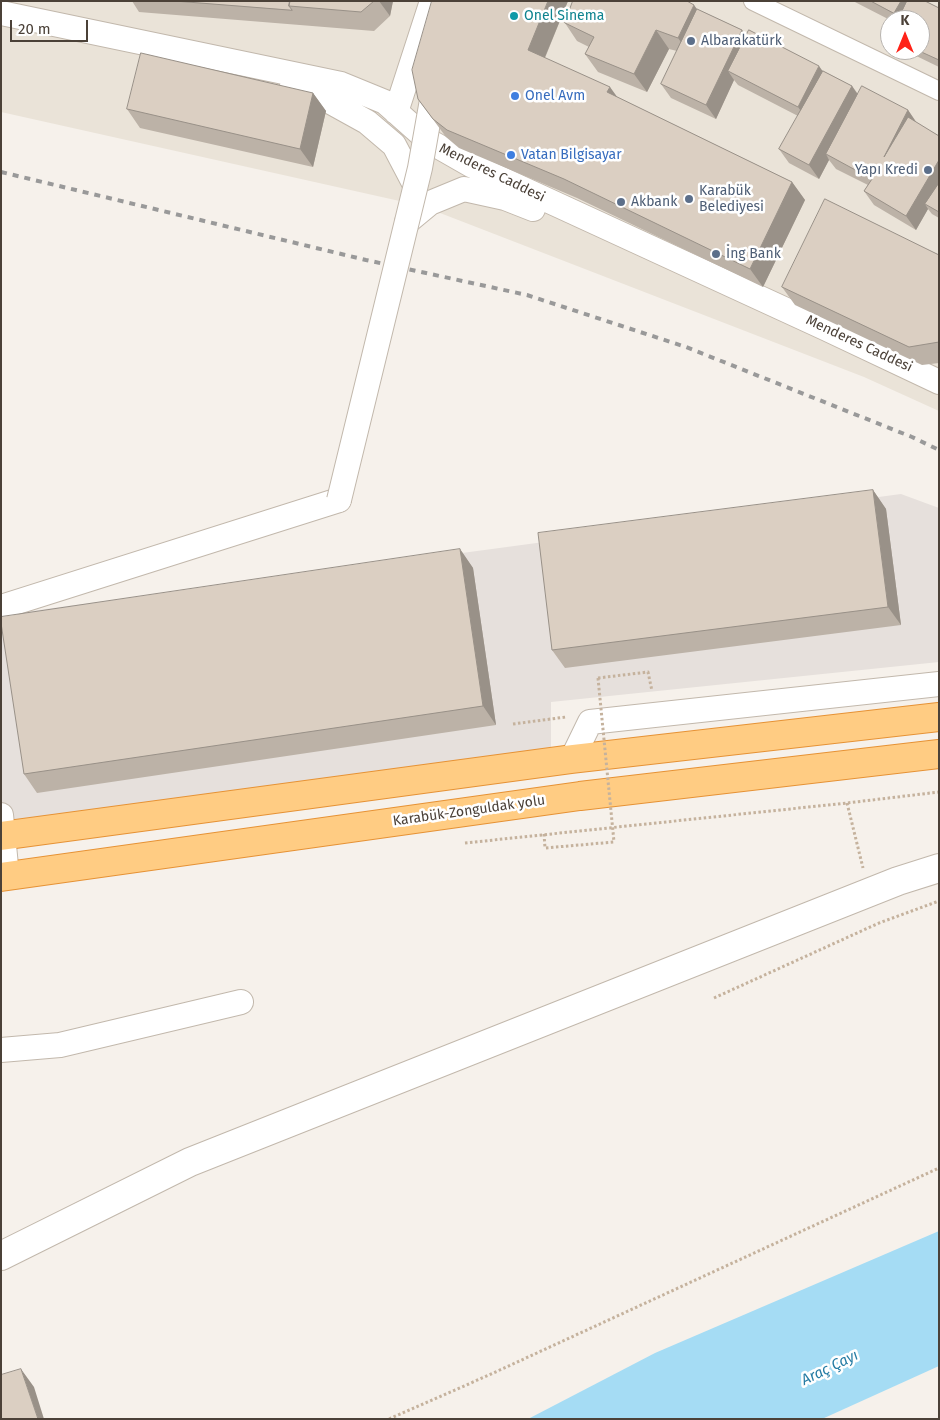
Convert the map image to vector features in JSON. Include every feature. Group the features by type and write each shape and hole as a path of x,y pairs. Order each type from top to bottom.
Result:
{"highway":[{"path":"2,829 572,759 939,717"},
{"name":"Karabük-Zonguldak yolu","path":"4,877 580,796 939,754"}],"street":[{"path":"396,112 432,1"},
{"path":"1,607 339,500 420,168 449,1"},
{"path":"753,1 939,91"},
{"name":"Menderes Caddesi","path":"1,13 341,84 385,102 429,141 471,165 939,382"},
{"path":"259,67 320,96 367,122 394,146 416,185"},
{"path":"407,222 430,203 464,190 506,198 686,264"},
{"path":"572,759 590,722 939,684"},
{"path":"2,829 4,877"},
{"path":"1,1256 190,1162 898,881 939,868"},
{"path":"1,1050 60,1045 241,1002"}],"path":[{"path":"544,834 546,848 614,842 598,678 648,672"},
{"path":"465,843 939,792"},
{"path":"847,803 865,876"},
{"path":"714,998 879,923 939,901"},
{"path":"389,1419 939,1168"}],"shaded area":[{"path":"1,1 939,1 939,411 864,377 422,206 1,112"},
{"path":"901,494 939,508 939,662 551,702 551,749 1,822 1,615"}],"water":[{"name":"Araç Çayı","path":"939,1231 939,1366 822,1419 528,1419 655,1353"}],"building":[{"path":"175,1 290,1 289,6 292,10"},
{"path":"290,1 374,1 361,12 289,6"},
{"path":"432,1 548,1 528,50 610,87 607,92 792,182 750,269 564,179 447,130 433,119 418,99 412,70"},
{"path":"573,1 687,1 694,5 678,38 656,30 634,74 585,54 594,37 565,23"},
{"path":"871,1 901,1 896,10 888,10"},
{"path":"907,1 925,1 939,8 939,60 930,56 930,10 903,10"},
{"path":"697,9 742,30 706,105 661,84"},
{"path":"749,30 819,66 798,107 728,71"},
{"path":"141,53 313,93 300,149 127,109"},
{"path":"823,71 852,86 809,165 779,149"},
{"path":"862,86 908,110 884,157 908,117 939,136 939,160 906,216 864,191 872,179 826,154"},
{"path":"939,183 939,212 925,204"},
{"path":"825,199 939,255 939,342 909,347 782,287"},
{"path":"873,490 888,607 552,650 538,533"},
{"path":"460,549 483,706 24,774 1,617"},
{"path":"21,1369 38,1419 1,1419 1,1375"}],"railway":[{"path":"1,172 366,260 527,295 686,347 912,437 939,450"}],"place":[{"name":"Onel Sinema","path":"514,16"},
{"name":"Albarakatürk","path":"691,41"},
{"name":"Onel Avm","path":"515,96"},
{"name":"Vatan Bilgisayar","path":"511,155"},
{"name":"Yapı Kredi","path":"928,170"},
{"name":"Karabük Belediyesi","path":"689,199"},
{"name":"Akbank","path":"621,202"},
{"name":"İng Bank","path":"716,254"}]}
